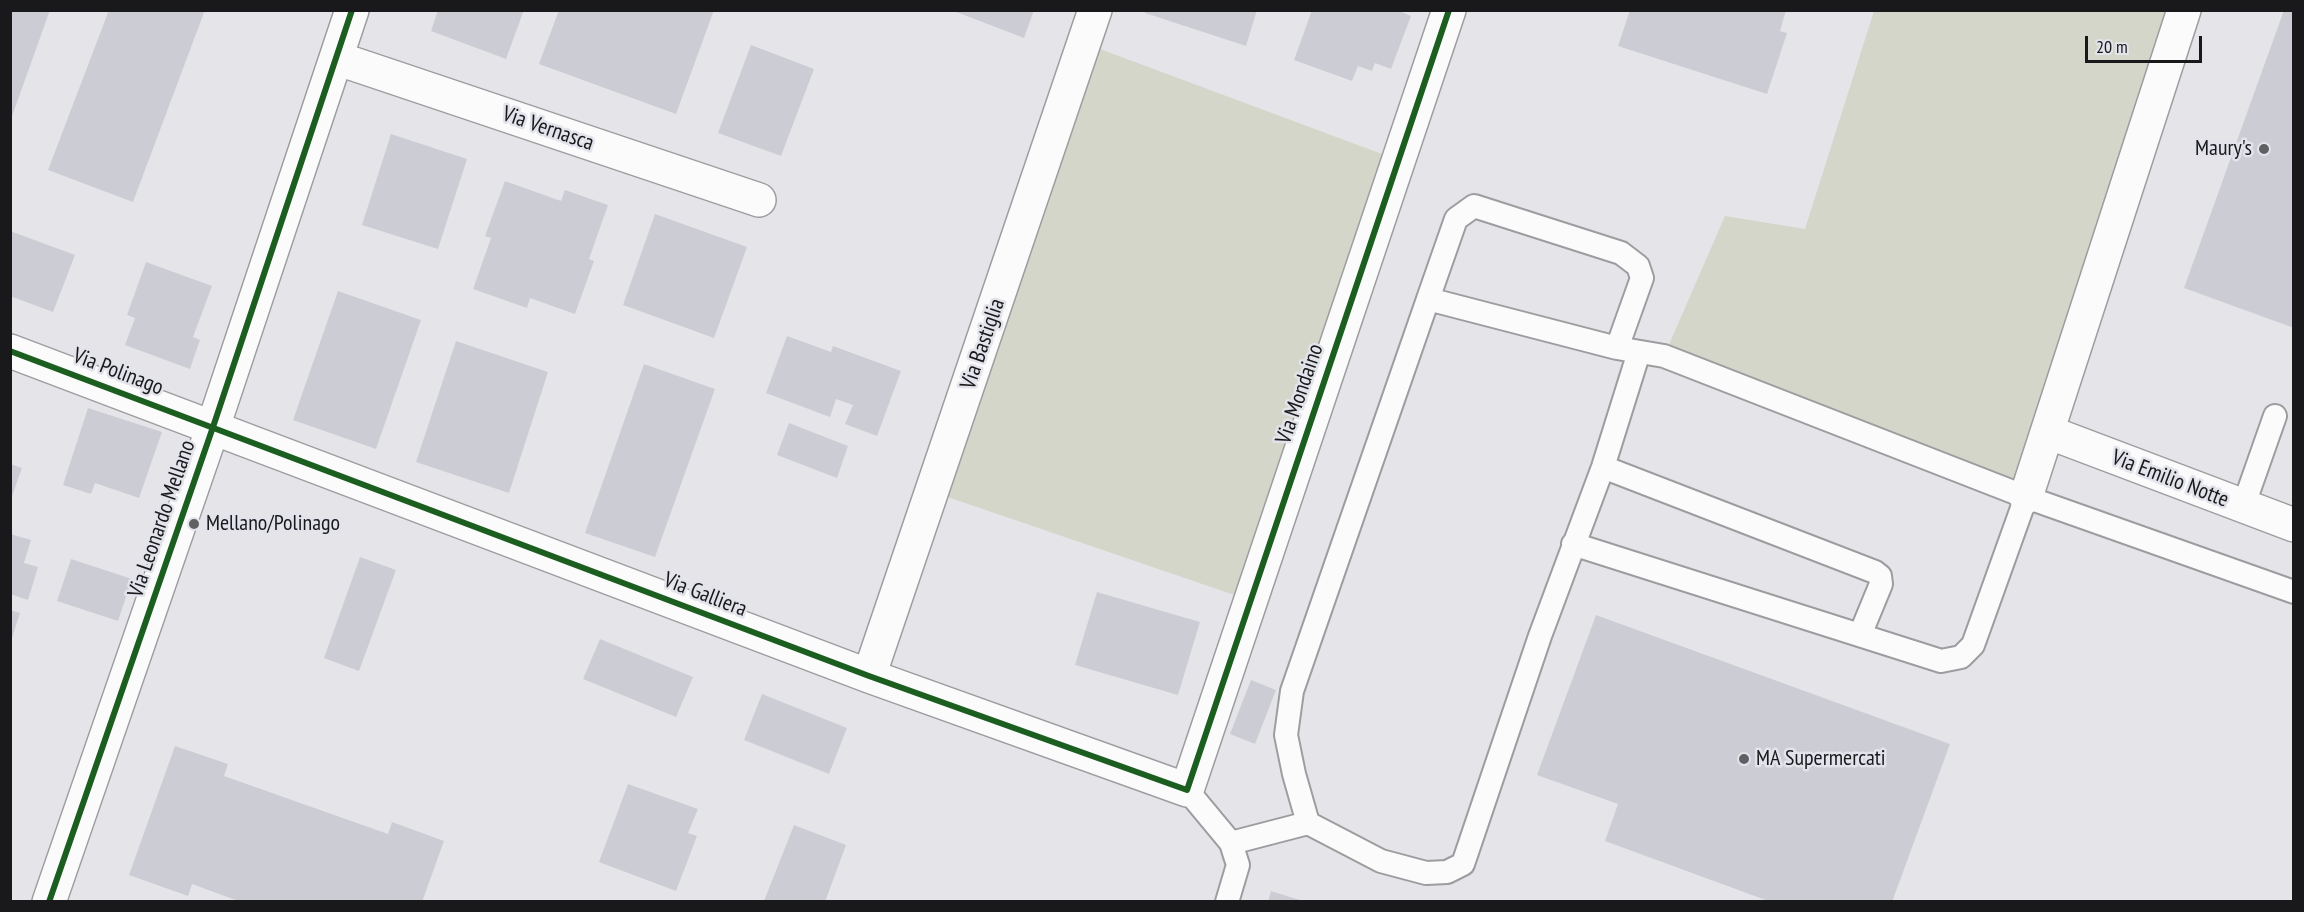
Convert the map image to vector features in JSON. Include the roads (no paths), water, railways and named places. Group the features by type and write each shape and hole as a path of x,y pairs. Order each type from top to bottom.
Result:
{"street":[{"name":"Via Leonardo Mellano","path":"49,902 213,427 352,10"},
{"name":"Via Bastiglia","path":"869,676 1095,10"},
{"name":"Via Mondaino","path":"1187,790 1449,10"},
{"path":"2026,497 2184,10"},
{"name":"Via Vernasca","path":"336,58 759,200"},
{"name":"Via Polinago","path":"10,351 213,427"},
{"name":"Via Galliera","path":"213,427 869,676 1187,790"},
{"name":"Via Emilio Notte","path":"2048,432 2294,525"}],"lane":[{"path":"1231,843 1308,823 1381,861 1426,873 1447,872 1463,864 1573,544 1603,467 1642,279 1638,266 1621,253 1474,206 1456,219 1292,691 1286,735 1308,823"},
{"path":"1428,299 1628,350 1664,356 2026,497 2294,592"},
{"path":"2243,507 2275,416"},
{"path":"1603,467 1875,572 1880,576 1881,584 1860,635"},
{"path":"1573,544 1941,661 1961,657 1973,645 2026,497"},
{"path":"1187,790 1231,843 1238,865 1227,902"}],"place":[{"name":"Maury's","path":"2264,149"},
{"name":"Mellano/Polinago","path":"194,524"},
{"name":"MA Supermercati","path":"1744,759"}]}
